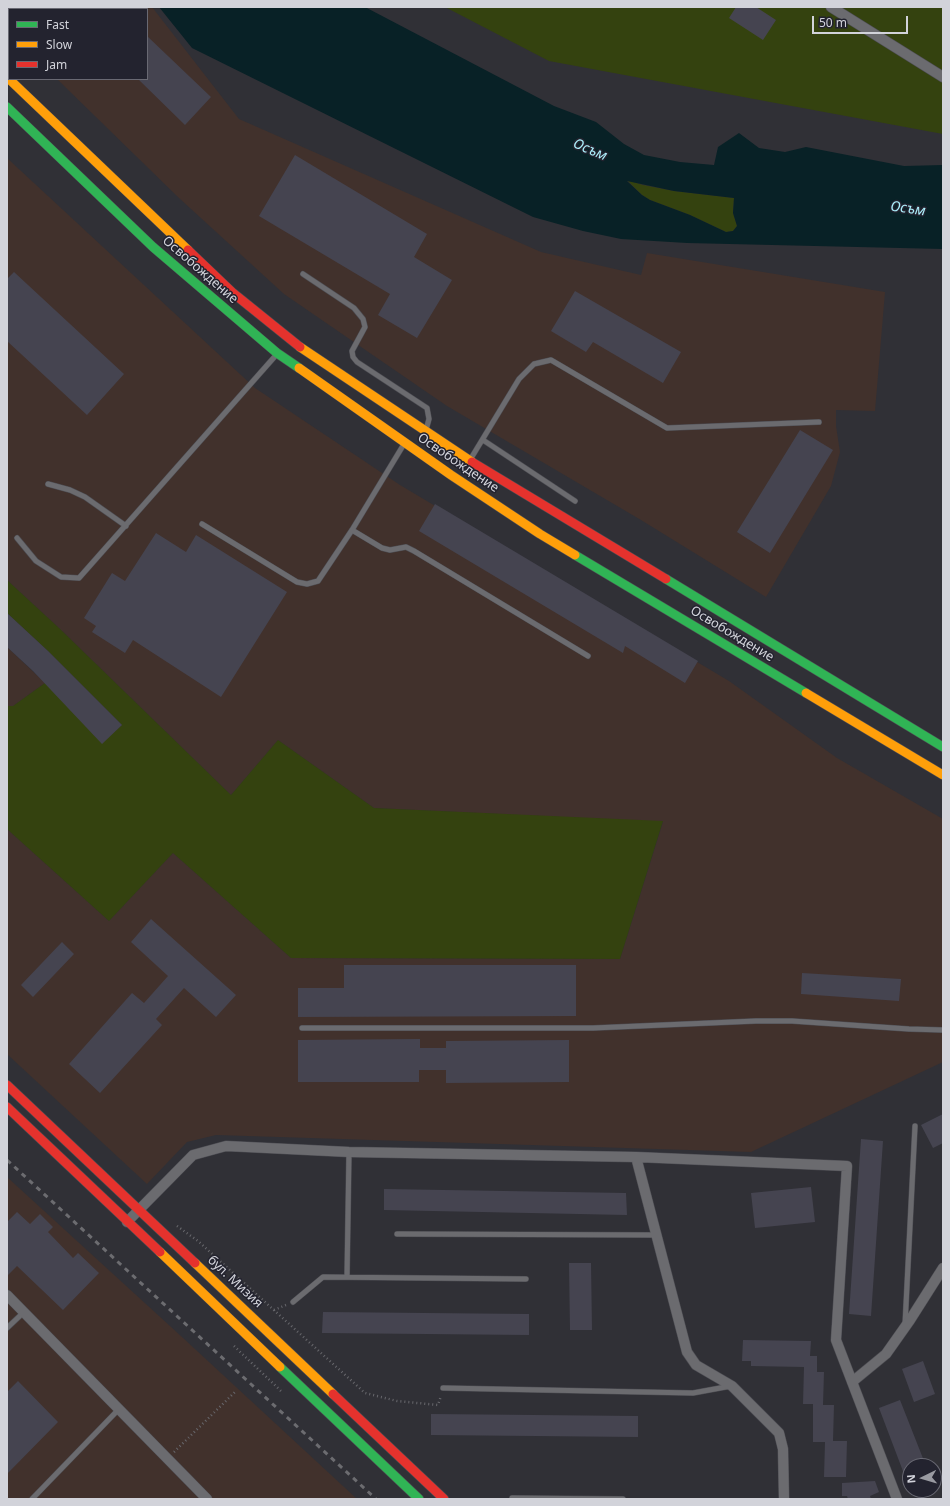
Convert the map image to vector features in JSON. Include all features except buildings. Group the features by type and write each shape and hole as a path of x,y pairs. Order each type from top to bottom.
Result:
{"street":[{"path":"831,7 943,77"},
{"name":"Освобождение","path":"10,80 233,292 291,341 470,461 943,747"},
{"name":"Освобождение","path":"7,107 153,247 278,353 405,443 540,534 943,775"},
{"name":"бул. Мизия","path":"7,1084 444,1499"},
{"path":"7,1107 420,1499"},
{"path":"127,1222 193,1155 226,1146 349,1152 636,1157 847,1166 836,1340 897,1499"},
{"path":"636,1157 687,1352 696,1365 732,1386 779,1433 783,1448 784,1499"},
{"path":"852,1382 886,1354 943,1268"},
{"path":"7,1295 207,1499"}],"lane":[{"path":"303,274 354,308 363,318 364,328 352,351 353,357 357,362 427,408 429,419 426,431"},
{"path":"16,538 36,561 61,577 79,578 278,353"},
{"path":"470,461 519,380 534,364 551,360 668,428 819,422"},
{"path":"482,440 575,501"},
{"path":"202,524 297,582 307,584 318,581 352,530 405,443"},
{"path":"48,484 70,490 85,498 126,526"},
{"path":"352,530 382,548 390,550 406,547 414,551 588,656"},
{"path":"302,1028 587,1028 792,1021 943,1030"},
{"path":"905,1327 915,1126"},
{"path":"347,1277 349,1152"},
{"path":"397,1234 656,1235"},
{"path":"293,1302 323,1277 526,1279"},
{"path":"7,1328 24,1312"},
{"path":"443,1388 692,1393 732,1386"},
{"path":"32,1499 119,1409"},
{"path":"512,1498 623,1499"}],"path":[{"path":"174,1224 198,1241 364,1393 397,1401 438,1405 443,1388"},
{"path":"274,1310 293,1302"},
{"path":"234,1346 282,1392"},
{"path":"167,1458 235,1392"}],"shaded area":[{"path":"7,7 152,7 239,119 541,252 641,275 647,253 885,292 875,411 836,410 836,426 840,452 831,486 766,597 641,520 447,406 284,294 179,198 58,80 148,80 148,8 8,8 8,31"},
{"path":"7,158 255,388 400,485 729,681 837,758 943,819 943,1062 751,1152 216,1135 187,1142 147,1184 7,1054 7,829 109,921 173,853 291,958 620,959 663,822 374,808 278,740 231,795 59,628 7,580"},
{"path":"7,647 45,683 13,706 7,706"},
{"path":"7,1177 182,1337 357,1499 7,1499"}],"green space":[{"path":"445,7 943,7 943,134 549,61"},
{"path":"627,180 643,185 674,191 734,198 733,213 737,226 733,231 726,232 690,215 650,200 642,195"},
{"path":"7,580 59,628 231,795 278,740 374,808 663,821 620,959 291,958 173,853 109,921 7,829 7,706 13,706 45,683 102,743 122,725 48,651 7,613"}],"water":[{"name":"Осъм","path":"159,7 365,7 554,106 596,122 624,144 644,155 680,162 714,165 718,147 739,133 759,148 785,152 806,147 904,166 943,165 943,249 687,243 621,239 583,231 533,217 192,48","holes":["627,181 674,191 734,198 733,213 737,226 733,231 726,232 690,215 650,200 642,195"]}],"railway":[{"path":"7,1160 376,1499"}],"traffic: fast":[{"path":"7,107 153,247 277,353 299,368"},
{"path":"575,555 806,693"},
{"path":"666,579 943,747"},
{"path":"280,1367 419,1499"}],"traffic: slow":[{"path":"10,80 188,250"},
{"path":"300,347 472,462"},
{"path":"299,368 451,475 540,534 575,555"},
{"path":"806,693 943,775"},
{"path":"160,1252 280,1367"},
{"path":"195,1263 333,1394"}],"traffic: jam":[{"path":"188,250 233,293 300,347"},
{"path":"472,462 666,579"},
{"path":"7,1085 195,1263"},
{"path":"7,1107 160,1252"},
{"path":"333,1394 444,1499"}]}
